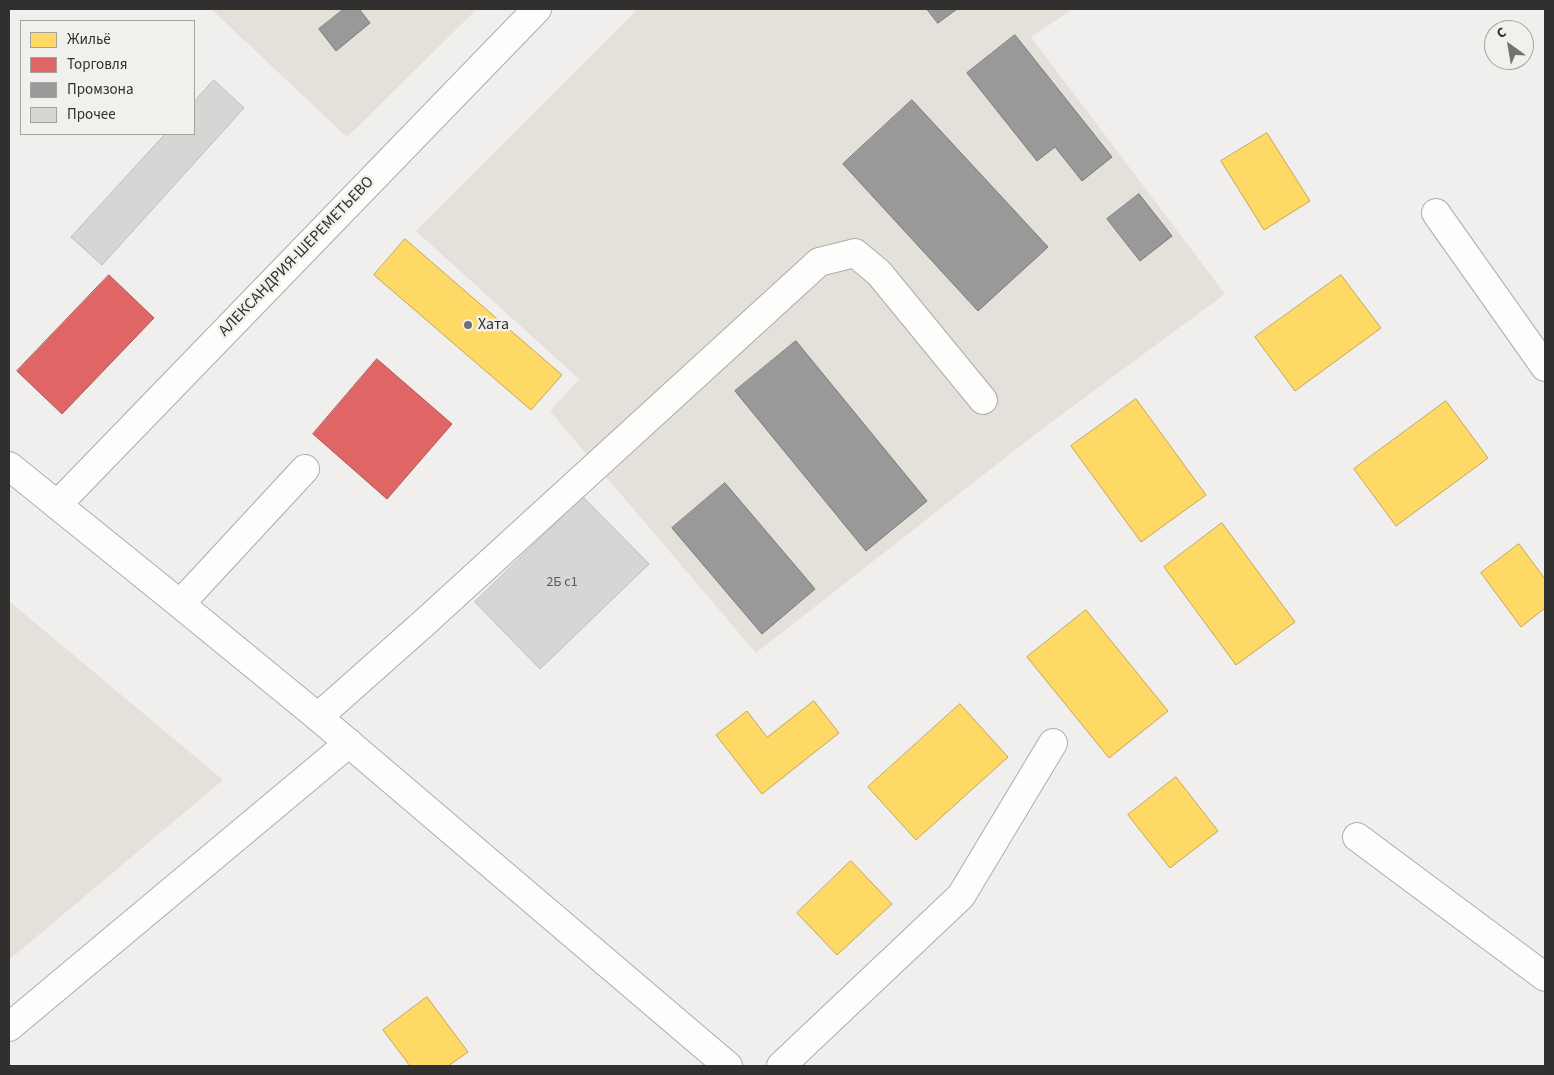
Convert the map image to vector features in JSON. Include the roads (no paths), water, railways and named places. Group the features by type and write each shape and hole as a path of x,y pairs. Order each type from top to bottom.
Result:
{"main road":[{"name":"АЛЕКСАНДРИЯ-ШЕРЕМЕТЬЕВО","path":"56,505 537,9"},
{"path":"1436,213 1545,367"},
{"path":"318,717 819,262 855,253 879,273 983,400"},
{"path":"9,466 318,717 728,1066"},
{"path":"180,604 305,469"},
{"path":"9,1027 349,743"},
{"path":"781,1066 962,896 1053,744"},
{"path":"1357,837 1545,978"}],"place":[{"name":"Хата","path":"468,325"}]}
